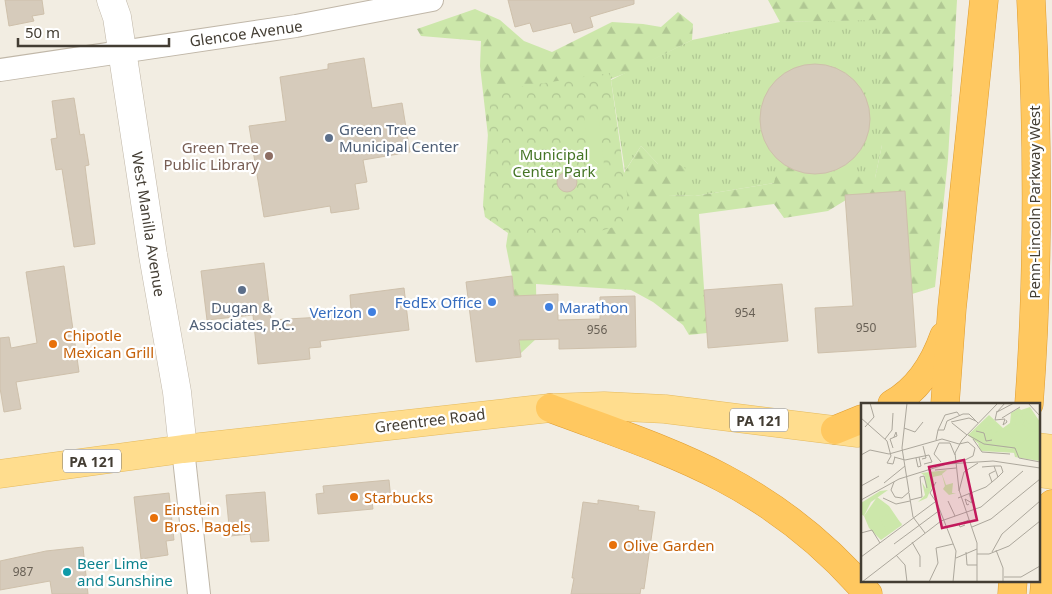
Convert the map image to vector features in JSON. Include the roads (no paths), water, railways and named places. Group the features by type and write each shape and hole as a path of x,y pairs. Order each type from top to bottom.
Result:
{"highway":[{"path":"945,403 952,308 984,0"},
{"name":"Penn-Lincoln Parkway West","path":"1028,403 1034,301 1036,214 1031,0"},
{"path":"893,403 910,391 932,365 946,331 952,308"},
{"path":"550,408 690,462 754,496 812,538 840,563 868,594"},
{"path":"835,430 861,419"},
{"path":"1044,593 1052,504"}],"main road":[{"name":"Greentree Road","path":"0,474 183,449 550,408 604,406 665,409 861,434"}],"street":[{"name":"West Manilla Avenue","path":"111,0 117,17 177,392 183,449"},
{"name":"Glencoe Avenue","path":"0,70 296,26 432,0"},
{"path":"183,449 199,594"}],"place":[{"name":"Green Tree Municipal Center","path":"329,138"},
{"name":"Green Tree Public Library","path":"269,156"},
{"name":"Dugan & Associates, P.C.","path":"242,290"},
{"name":"FedEx Office","path":"492,302"},
{"name":"Marathon","path":"549,307"},
{"name":"Verizon","path":"372,312"},
{"name":"Chipotle Mexican Grill","path":"53,344"},
{"name":"Starbucks","path":"354,497"},
{"name":"Einstein Bros. Bagels","path":"154,518"},
{"name":"Olive Garden","path":"613,545"},
{"name":"Beer Lime and Sunshine","path":"67,572"}],"park label":[{"name":"Municipal Center Park","path":"554,162"}]}
